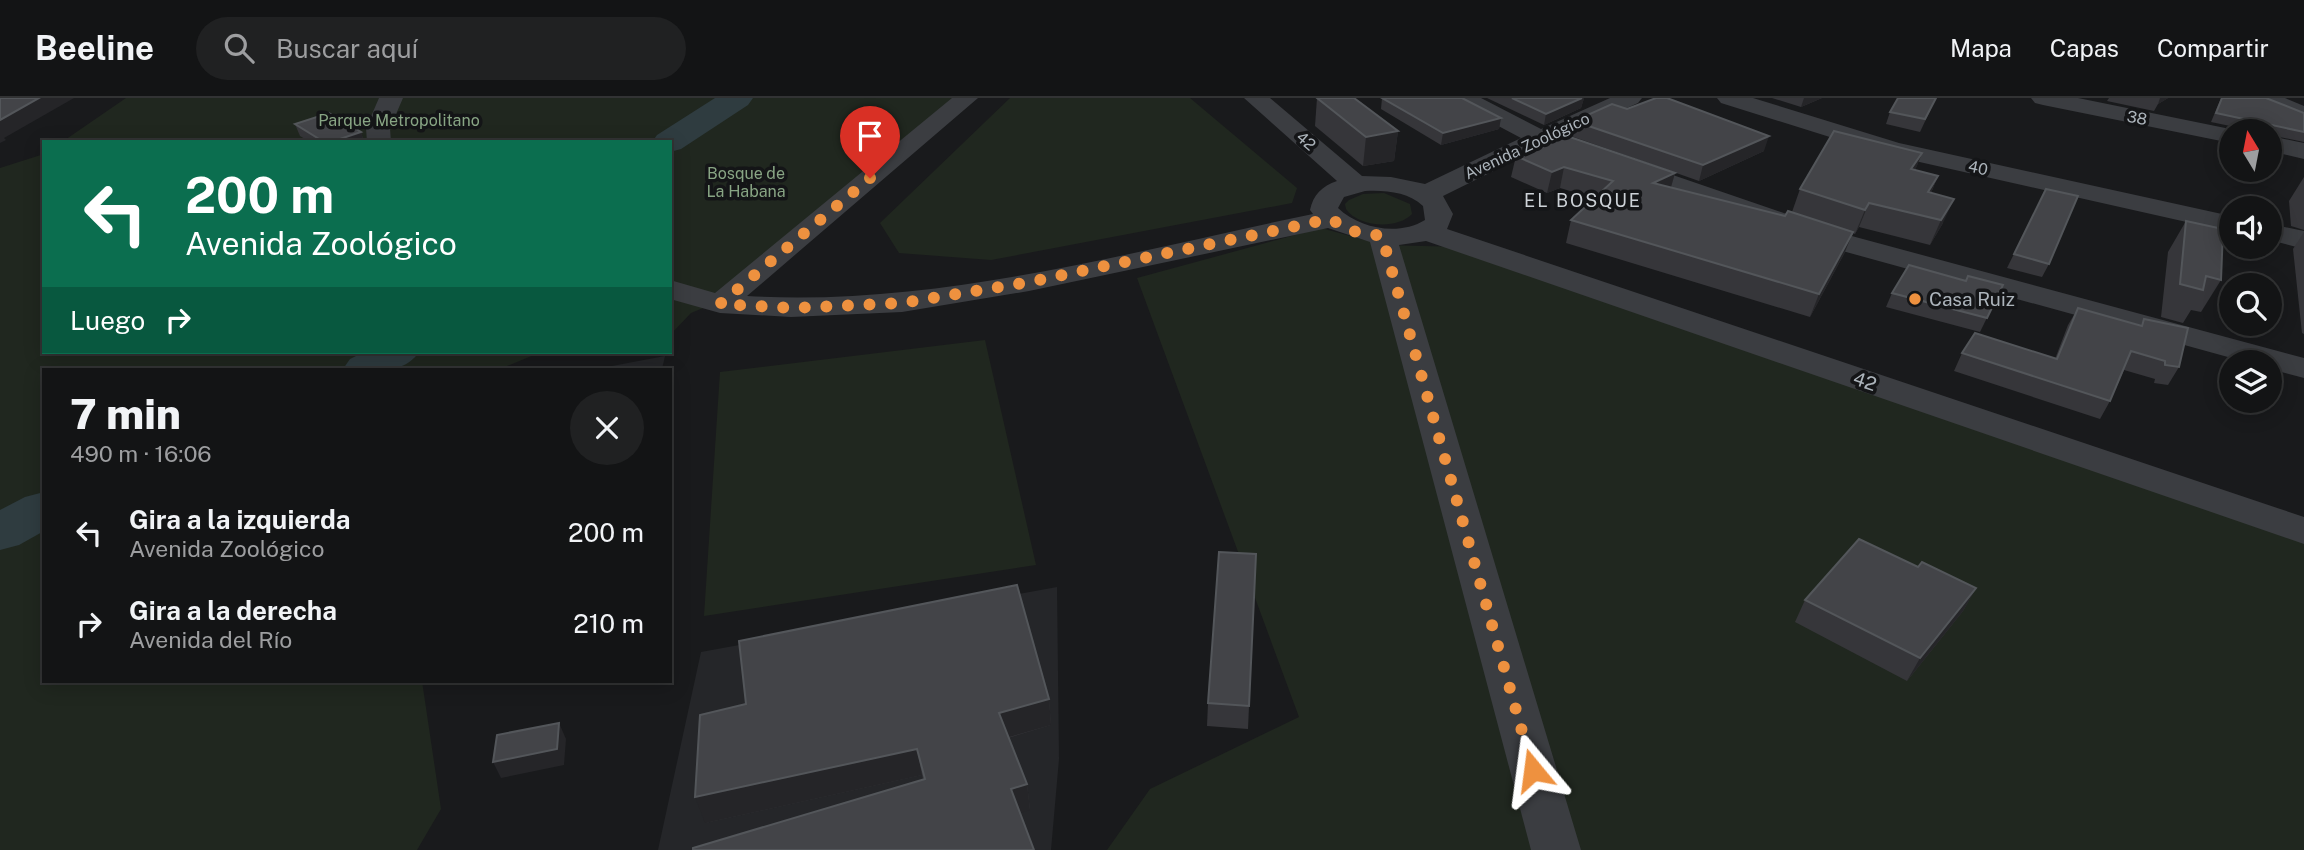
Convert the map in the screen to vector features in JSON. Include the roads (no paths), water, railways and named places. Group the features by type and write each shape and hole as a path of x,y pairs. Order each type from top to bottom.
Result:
{"street":[{"path":"379,140 378,128 391,98"},
{"path":"720,304 966,98"},
{"name":"42","path":"1256,98 1356,184"},
{"path":"1463,98 1540,138 1838,241 2304,368"},
{"name":"Avenida Zoológico","path":"1330,219 1352,231 1382,236 1429,215 1540,138 1630,98"},
{"name":"40","path":"1729,98 1893,149 2219,221"},
{"name":"38","path":"2043,98 2219,134"},
{"path":"2266,98 2301,113"},
{"path":"2282,146 2304,150"},
{"path":"672,290 720,304 791,308 902,303 1029,282 1330,219 1324,210 1324,202 1330,194 1356,184 1391,184 1429,215"},
{"name":"42","path":"1429,215 2304,512"},
{"name":"42","path":"1429,215 2304,531"},
{"path":"2282,235 2304,240"},
{"path":"1382,236 1556,850"}],"waterway":[{"path":"672,140 737,98"},
{"path":"368,368 393,354"},
{"path":"0,532 42,510"}],"place":[{"name":"Casa Ruiz","path":"1915,299"}],"district":[{"name":"EL BOSQUE","path":"1583,200"}],"park label":[{"name":"Parque Metropolitano","path":"399,120"},
{"name":"Bosque de La Habana","path":"746,182"}]}
